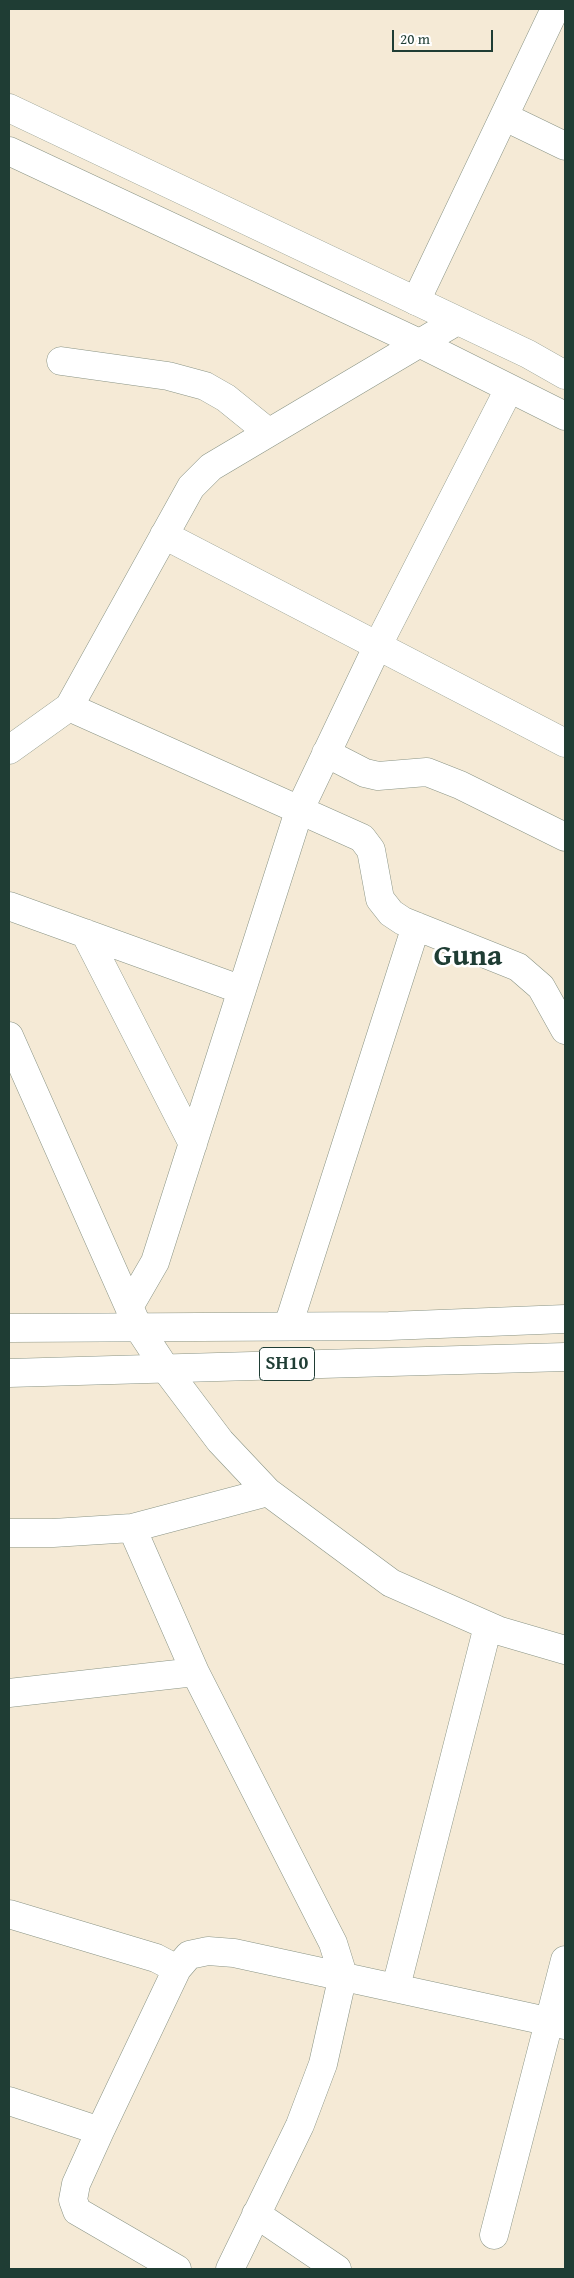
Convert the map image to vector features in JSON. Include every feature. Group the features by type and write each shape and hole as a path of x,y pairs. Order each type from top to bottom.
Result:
{"street":[{"path":"416,301 555,9"},
{"path":"9,108 416,301 565,375"},
{"path":"505,116 565,146"},
{"path":"9,152 419,343 565,416"},
{"path":"9,750 69,707 191,487 211,467 457,321"},
{"path":"61,361 168,376 204,386 226,398 268,432"},
{"path":"133,1317 155,1262 299,811 378,645 509,389"},
{"path":"164,535 565,743"},
{"path":"69,707 362,838 371,850 380,899 391,914 518,967 541,987 565,1030"},
{"path":"326,753 365,773 378,776 427,772 460,785 565,837"},
{"path":"9,906 242,990"},
{"path":"288,1326 416,926"},
{"path":"85,933 193,1144"},
{"path":"9,1036 16,1068 133,1317 165,1368 220,1441 268,1492 391,1583 500,1631 565,1650"},
{"name":"SH10","path":"9,1328 133,1317 288,1326 389,1326 565,1319"},
{"name":"SH10","path":"9,1373 565,1358"},
{"path":"9,1533 52,1533 132,1528 268,1492"},
{"path":"132,1528 195,1672 333,1943 343,1975 320,2073 300,2125 230,2269"},
{"path":"396,1987 488,1626"},
{"path":"9,1693 195,1672"},
{"path":"9,1914 156,1958 177,1968"},
{"path":"177,2269 77,2211 73,2200 76,2184 100,2131 177,1968 189,1954 208,1951 234,1953 343,1975 557,2023"},
{"path":"494,2235 557,2023 565,1960"},
{"path":"9,2101 100,2131"},
{"path":"256,2214 337,2269"}],"district":[{"name":"Guna","path":"468,957"}]}
